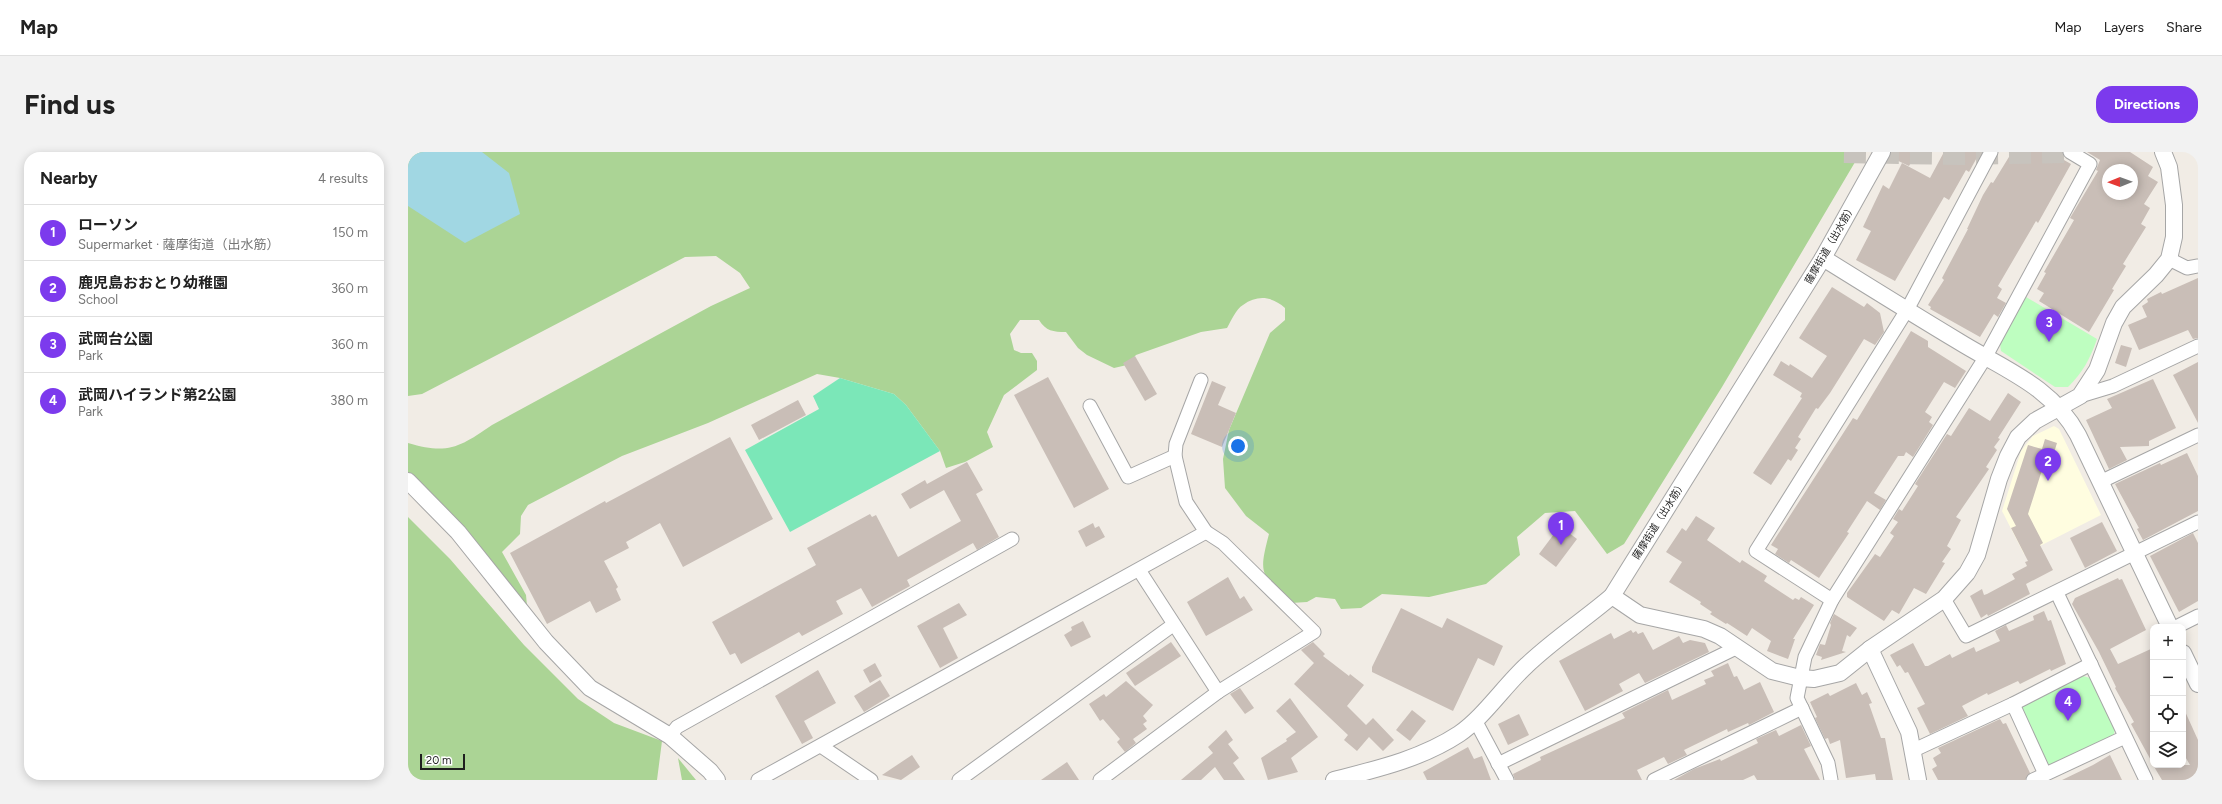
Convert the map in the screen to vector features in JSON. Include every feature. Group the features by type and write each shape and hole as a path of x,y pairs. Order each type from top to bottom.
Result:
{"street":[{"name":"薩摩街道（出水筋）","path":"1334,780 1392,765 1413,757 1460,734 1527,665 1550,644 1586,619 1612,596 1823,258 1882,152"},
{"path":"1832,600 1756,551 1907,310 1991,152"},
{"path":"1831,780 1828,763 1797,698 1805,656 1832,600 1985,358 2090,164 2070,152"},
{"path":"2080,396 2097,370 2114,323 2123,307 2156,276 2169,259 2174,237 2174,205 2166,152"},
{"path":"1823,258 1985,358 2032,384 2060,407 2069,418 2169,624"},
{"path":"2169,259 2187,268 2198,266"},
{"path":"1612,596 1640,615 1704,629 1738,647 1758,663 1772,671 1800,678 1820,678 1840,672 1870,649 1944,599 1967,573 1977,555 1999,479 2012,446 2026,428 2080,396 2113,386 2198,346"},
{"path":"1100,780 1218,692 1314,632 1223,543 1206,532 1186,502 1175,456 1176,444 1201,380"},
{"path":"1090,406 1128,477 1175,456"},
{"path":"2100,482 2198,435"},
{"path":"408,481 458,532 546,642 590,688 670,736 710,771 717,780"},
{"path":"1944,599 1966,636 2057,593 2198,522"},
{"path":"758,780 1206,532"},
{"path":"670,736 677,727 1012,539"},
{"path":"1139,570 1173,625 1218,692"},
{"path":"2057,593 2146,780"},
{"path":"2182,624 2198,616"},
{"path":"959,780 1173,625"},
{"path":"1498,764 1738,647"},
{"path":"1870,649 1909,732 1914,750 1918,780"},
{"path":"2186,660 2198,684"},
{"path":"1914,750 2012,704 2091,664"},
{"path":"2012,704 2046,774"},
{"path":"1654,780 1802,708"},
{"path":"1475,720 1507,780"},
{"path":"2033,780 2125,737"},
{"path":"821,746 871,780"}],"shaded area":[{"path":"2054,426 2059,429 2101,515 2024,554 2002,511 2021,451 2033,436"}],"green space":[{"path":"408,152 1861,152 1722,387 1624,544 1607,554 1575,511 1545,513 1517,537 1520,555 1486,584 1429,597 1382,594 1361,608 1341,609 1335,599 1316,597 1307,602 1291,603 1273,586 1263,567 1269,534 1246,516 1225,488 1223,459 1229,430 1270,333 1285,320 1285,308 1275,301 1265,298 1254,299 1240,307 1227,328 1201,332 1136,355 1127,365 1114,368 1087,355 1078,348 1066,332 1057,332 1047,329 1039,320 1020,320 1010,334 1014,350 1021,353 1032,353 1037,361 1037,370 1004,395 987,432 993,447 965,462 946,468 940,451 906,405 894,394 840,378 817,374 708,423 622,456 528,505 521,516 520,534 502,552 526,595 527,606 408,475 408,443 422,447 434,448 453,447 462,444 492,425 711,306 750,288 740,273 716,256 685,257 422,394 408,396"},
{"path":"2026,297 2097,339 2086,365 2068,387 2055,387 2001,351 2000,344"},
{"path":"840,378 894,394 906,405 940,451 790,532 745,450 819,409 813,396"},
{"path":"408,517 450,559 524,645 578,699 614,723 662,741 657,780 408,780"},
{"path":"2083,676 2090,678 2115,730 2113,737 2054,766 2046,763 2020,712 2023,704"},
{"path":"678,758 696,780 682,780"}],"water":[{"path":"408,152 482,152 509,173 520,214 465,243 408,206"}],"building":[{"path":"1891,152 1917,152 1909,166 1890,157"},
{"path":"1944,152 1980,152 1969,172 1966,170 1949,200 1944,197 1895,281 1856,260 1871,231 1863,227 1883,185 1889,189 1902,163 1930,178"},
{"path":"2012,152 2050,152 2071,164 2038,223 2036,221 1998,286 2002,289 1997,298 2006,303 1998,317 1994,314 1980,337 1930,309 1931,307 1928,305 1944,280 1942,278 1968,229 1983,195 1991,182 1993,183"},
{"path":"2087,152 2130,152 2153,167 2148,176 2158,182 2144,204 2150,208 2141,224 2146,227 2123,264 2126,266 2112,289 2114,290 2089,332 2039,301 2044,293 2037,289 2046,273 2044,272 2074,220 2070,218 2098,171 2096,170 2100,160"},
{"path":"2198,278 2198,338 2193,339 2188,330 2139,350 2128,325 2147,317 2142,306 2148,302 2147,299"},
{"path":"1832,287 1864,307 1867,303 1880,313 1884,332 1875,345 1864,339 1830,393 1818,409 1816,408 1798,437 1801,439 1795,448 1798,450 1791,461 1788,459 1771,485 1753,473 1802,398 1800,397 1802,393 1773,375 1781,361 1789,366 1790,364 1812,378 1827,356 1799,338"},
{"path":"1911,331 1928,341 1928,347 1966,371 1955,388 1944,382 1925,412 1932,417 1929,422 1933,425 1913,457 1906,452 1904,456 1898,456 1874,493 1886,500 1880,510 1867,501 1847,532 1849,533 1819,578 1791,560 1789,563 1775,554 1778,549 1771,545 1853,418 1857,420"},
{"path":"2121,345 2132,348 2126,367 2115,363"},
{"path":"1135,356 1157,394 1145,401 1123,363"},
{"path":"2198,362 2198,423 2173,375"},
{"path":"1048,377 1109,489 1074,508 1014,395"},
{"path":"2153,379 2176,428 2149,441 2149,446 2120,447 2127,460 2109,469 2086,420 2112,408 2107,399"},
{"path":"1212,381 1226,387 1218,405 1236,413 1222,447 1191,434"},
{"path":"2008,393 2021,402 1998,438 2000,439 1994,447 1997,450 1986,467 1989,469 1956,517 1961,520 1947,546 1951,549 1942,562 1945,563 1926,594 1914,588 1899,614 1892,610 1884,621 1847,597 1847,593 1875,554 1880,557 1894,536 1890,533 1898,522 1893,519 1899,509 1902,511 1918,486 1915,484 1947,434 1951,436 1969,408 1990,421"},
{"path":"798,400 806,415 759,440 751,425"},
{"path":"730,437 773,519 683,567 660,523 626,542 629,548 604,561 618,587 616,589 621,600 596,613 590,601 547,624 510,553 605,501 606,503"},
{"path":"2045,439 2057,443 2048,472 2042,470 2028,514 2043,543 2040,545 2053,570 2026,584 2030,594 1988,616 1987,614 1981,618 1970,596 1982,589 1984,595 1987,594 2015,579 2012,574 2027,566 2025,562 2028,561 2011,528 2016,526 2007,509 2028,445 2042,449"},
{"path":"2187,453 2198,476 2198,511 2143,540 2137,529 2139,528 2115,484 2160,463 2161,465"},
{"path":"967,462 983,490 976,494 999,537 977,550 973,543 907,580 910,586 872,607 861,588 836,601 843,614 802,636 799,632 741,664 735,653 730,655 712,622 816,565 807,548 870,514 872,517 876,515 898,557 961,521 944,490 910,509 901,494 925,480 927,484"},
{"path":"1696,516 1715,528 1707,540 1740,563 1742,560 1767,576 1764,581 1793,600 1795,598 1799,600 1801,597 1814,605 1793,639 1795,639 1788,659 1767,651 1771,641 1752,628 1747,636 1710,614 1712,612 1700,604 1701,602 1669,582 1682,562 1666,552 1682,528 1686,531"},
{"path":"2102,522 2117,551 2085,568 2070,538"},
{"path":"1093,523 1095,528 1099,526 1105,537 1086,547 1078,531"},
{"path":"1560,526 1577,539 1556,567 1539,554"},
{"path":"2193,533 2198,543 2198,601 2179,612 2150,556"},
{"path":"1228,577 1240,599 1244,596 1253,610 1206,636 1187,602"},
{"path":"2118,578 2119,580 2122,579 2146,630 2110,649 2118,664 2150,649 2150,759 2131,724 2134,722 2115,688 2116,687 2099,652 2072,604 2075,598"},
{"path":"959,603 967,615 943,628 958,658 940,668 917,626"},
{"path":"1401,608 1442,628 1447,618 1503,646 1494,666 1478,658 1453,711 1372,672 1372,667"},
{"path":"2044,611 2048,621 2051,620 2066,664 2051,671 2050,669 2020,684 2018,681 1988,695 1987,693 1962,706 1968,716 1930,734 1917,708 1925,704 1908,672 1905,673 1900,665 1897,667 1890,655 1913,643 1925,666 1928,666 1950,654 1952,658 1974,647 1976,652 2000,641 1995,631 2006,625 2009,631 2034,620 2033,616"},
{"path":"1834,614 1857,628 1850,637 1847,635 1842,651 1846,652 1821,660 1822,657 1816,655 1820,644 1825,645 1831,625 1830,623"},
{"path":"1083,621 1091,637 1071,647 1064,635 1072,630 1071,627"},
{"path":"1631,630 1633,633 1636,631 1638,634 1643,632 1653,650 1679,636 1683,643 1690,640 1705,643 1709,652 1645,683 1639,673 1619,684 1623,691 1585,711 1559,661 1611,633 1614,639"},
{"path":"1171,642 1181,656 1135,686 1126,673"},
{"path":"1313,642 1325,654 1323,656 1349,676 1350,674 1364,685 1347,706 1366,725 1373,718 1394,740 1383,751 1369,737 1357,751 1344,740 1348,735 1294,684 1314,663 1301,650"},
{"path":"875,663 882,676 870,683 863,670"},
{"path":"1728,663 1734,677 1737,676 1744,690 1760,682 1774,712 1749,725 1748,723 1728,732 1727,729 1684,750 1687,755 1668,764 1664,757 1637,770 1642,780 1515,780 1513,774 1541,760 1540,757 1625,718 1622,713 1668,690 1672,700 1706,684 1704,680 1714,676 1711,671"},
{"path":"818,670 836,703 804,721 813,738 802,744 775,696"},
{"path":"880,680 890,696 864,712 854,696"},
{"path":"1126,681 1153,705 1143,716 1147,721 1143,724 1147,729 1133,739 1136,743 1125,752 1117,742 1120,739 1103,719 1100,721 1089,704 1104,694 1106,697"},
{"path":"1856,683 1862,695 1867,692 1872,703 1869,704 1881,738 1885,738 1893,780 1876,780 1875,774 1846,778 1840,740 1830,744 1828,738 1825,739 1815,718 1817,717 1810,702 1828,693 1830,696"},
{"path":"1240,688 1254,708 1245,714 1230,694"},
{"path":"1290,698 1318,737 1291,758 1298,772 1268,780 1261,758 1287,741 1286,739 1296,732 1276,711"},
{"path":"1412,710 1426,721 1410,741 1396,730"},
{"path":"1519,714 1529,735 1508,745 1498,724"},
{"path":"2186,714 2198,740 2198,780 2162,780 2155,768 2186,768 2186,765 2190,765 2186,758"},
{"path":"2000,719 2003,724 2006,723 2030,773 2025,780 1938,780 1932,769 1937,766 1933,758 1941,753 1938,748"},
{"path":"1801,725 1811,746 1804,749 1820,780 1757,780 1754,775 1743,780 1674,780 1694,769 1720,759 1721,761 1758,743 1756,739 1776,730 1779,736"},
{"path":"1226,730 1233,740 1228,744 1239,758 1233,763 1245,780 1224,780 1215,767 1201,780 1181,780 1213,753 1208,747"},
{"path":"1468,747 1474,759 1482,756 1491,780 1427,780 1423,772"},
{"path":"912,755 920,767 901,780 882,775"},
{"path":"2110,755 2122,780 2062,780 2093,765"},
{"path":"1067,762 1079,780 1041,780"}],"tunnel":[{"path":"1844,152 1959,154 2067,152"}],"place":[{"name":"武岡台公園","path":"2049,342"},
{"name":"鹿児島おおとり幼稚園","path":"2048,481"},
{"name":"ローソン","path":"1561,545"},
{"name":"武岡ハイランド第2公園","path":"2068,721"}]}
